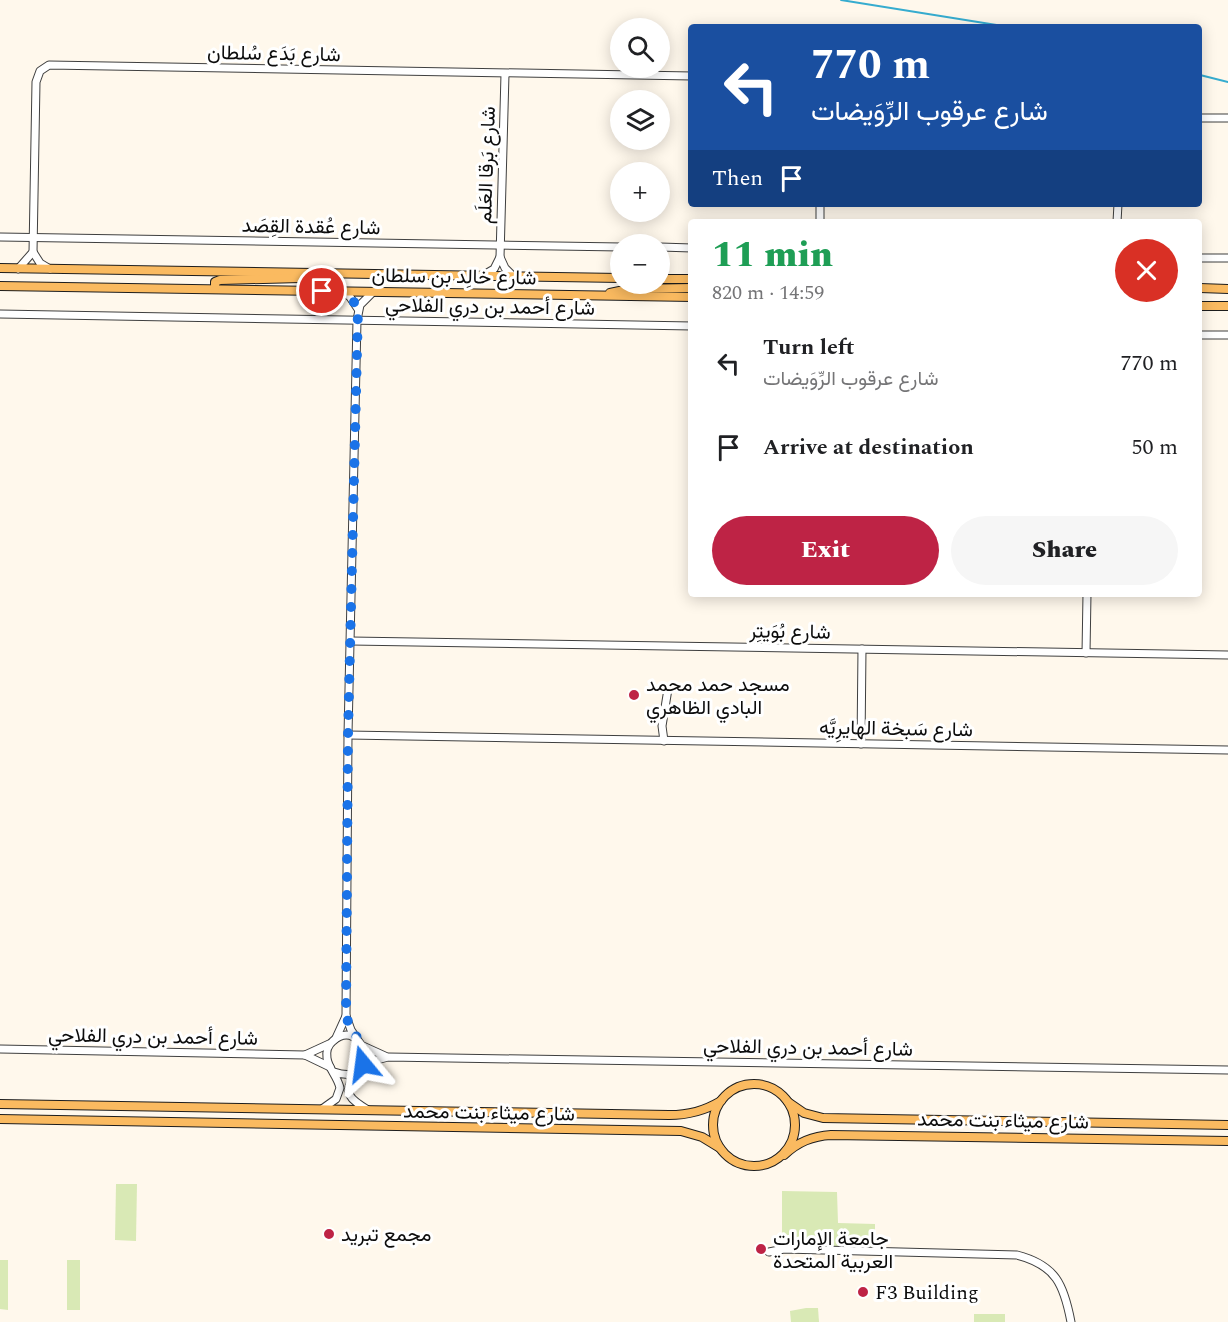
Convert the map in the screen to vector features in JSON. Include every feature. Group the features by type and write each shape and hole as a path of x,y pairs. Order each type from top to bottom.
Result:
{"main road":[{"name":"شارع خالِد بن سلطان","path":"0,268 610,278"},
{"path":"214,289 214,284 220,280 297,278 319,273"},
{"path":"670,279 688,279"},
{"name":"شارع خالِد بن سلطان","path":"0,286 688,297"},
{"path":"604,296 622,289 688,288"},
{"path":"1202,288 1228,288"},
{"path":"1202,306 1228,306"},
{"path":"755,1084 774,1089 788,1102 794,1115 796,1129 792,1143 784,1155 767,1165 748,1166 735,1162 720,1149 713,1128 715,1114 721,1101 736,1089 755,1084"},
{"name":"شارع ميثاء بنت محمد","path":"0,1104 681,1115 702,1111 721,1101"},
{"name":"شارع ميثاء بنت محمد","path":"788,1102 804,1113 823,1118 1228,1125"},
{"name":"شارع ميثاء بنت محمد","path":"0,1119 681,1131 702,1137 720,1149"},
{"name":"شارع ميثاء بنت محمد","path":"784,1155 800,1142 831,1135 1228,1141"}],"street":[{"name":"شارع بَدَع سُلطان","path":"33,252 36,78 40,71 49,65 688,76"},
{"name":"شارع بَرقا العَلَم","path":"500,257 505,74"},
{"path":"1202,118 1228,118"},
{"name":"شارع عُقدة القِصَد","path":"0,237 610,247"},
{"path":"670,247 688,248"},
{"path":"18,269 33,252 40,263 51,270"},
{"path":"482,276 494,268 500,257"},
{"path":"500,257 504,268 514,276"},
{"path":"1202,258 1228,258"},
{"path":"343,291 358,309"},
{"path":"368,1110 355,1102 349,1094 349,1084 365,1058 361,1044 351,1030 346,1016 348,735 357,320 358,309 362,301 374,291"},
{"name":"شارع أحمد بن دري الفلاحي","path":"0,314 688,326"},
{"path":"1202,335 1228,335"},
{"path":"1086,653 1087,597"},
{"name":"شارع بُوَيتِر","path":"351,641 1228,655"},
{"path":"861,744 862,649"},
{"path":"663,741 662,726 668,689"},
{"name":"شارع سَبخة الهايرِيَّه","path":"348,735 1228,750"},
{"path":"336,1039 346,1016"},
{"path":"321,1109 332,1103 339,1094 340,1088 326,1056 329,1044 336,1039 348,1036 361,1044"},
{"name":"شارع أحمد بن دري الفلاحي","path":"0,1050 305,1055 329,1044"},
{"name":"شارع أحمد بن دري الفلاحي","path":"361,1044 388,1057"},
{"name":"شارع أحمد بن دري الفلاحي","path":"305,1055 332,1069"},
{"name":"شارع أحمد بن دري الفلاحي","path":"357,1071 373,1061 388,1057 1228,1070"},
{"path":"332,1069 342,1074 357,1071"},
{"path":"769,1252 784,1249 1017,1255 1046,1266 1054,1274 1060,1282 1071,1322"}],"green space":[{"path":"116,1184 137,1184 136,1241 115,1240"},
{"path":"782,1191 837,1192 838,1223 875,1224 875,1247 782,1245"},
{"path":"0,1260 8,1260 8,1310 0,1309"},
{"path":"67,1260 80,1260 80,1310 67,1310"},
{"path":"818,1308 819,1322 791,1322 790,1311"},
{"path":"974,1314 1005,1314 1005,1322 974,1322"}],"waterway":[{"path":"841,0 990,24"},
{"path":"1202,76 1228,82"}],"place":[{"name":"مسجد حمد محمد البادي الظاهري","path":"634,695"},
{"name":"مجمع تبريد","path":"329,1234"},
{"name":"جامعة الإمارات العربية المتحدة","path":"761,1249"},
{"name":"F3 Building","path":"863,1292"}],"route":[{"path":"322,291 343,291 358,309 348,735 346,1016 351,1030 362,1046 365,1058 363,1064"}]}
